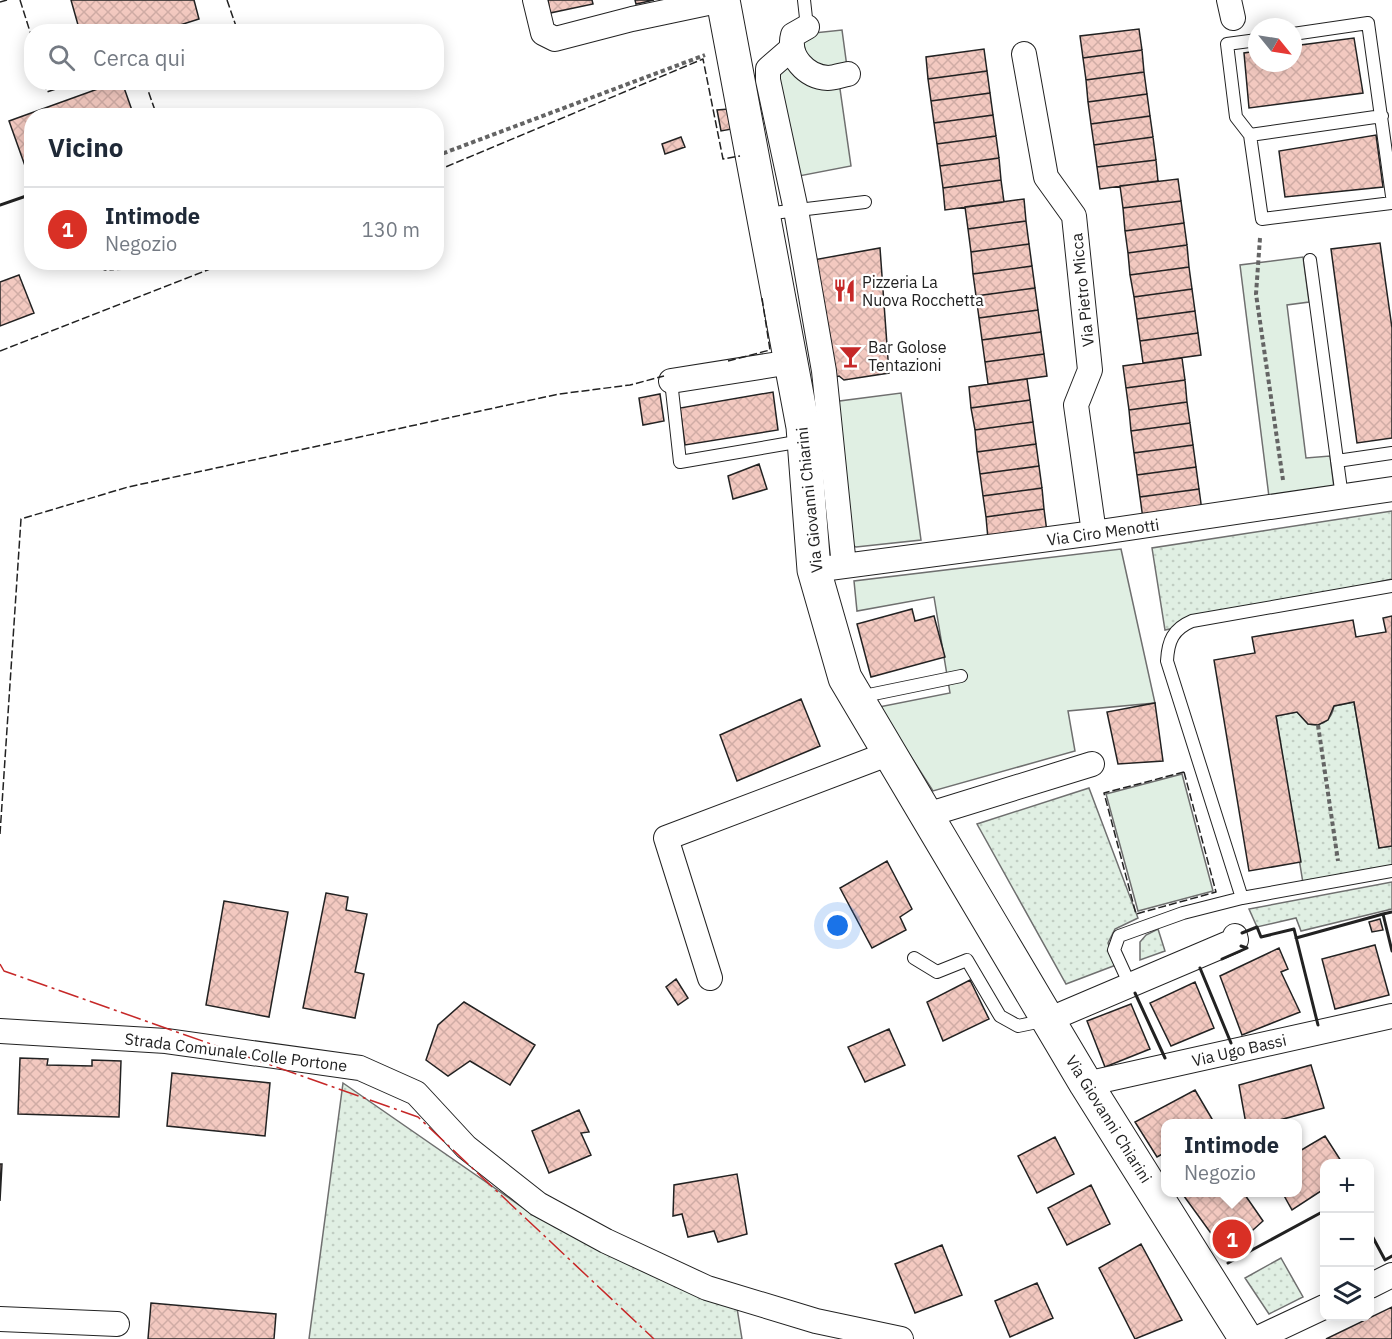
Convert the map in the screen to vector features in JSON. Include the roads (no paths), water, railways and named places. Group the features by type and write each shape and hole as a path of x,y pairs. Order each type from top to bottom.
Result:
{"main road":[{"name":"Via Giovanni Chiarini","path":"723,0 829,568 845,678 1086,1084 1246,1339"}],"street":[{"path":"535,0 543,33 555,39 630,9 723,0"},
{"path":"807,27 793,35 791,49 795,58 805,69 828,78 848,74"},
{"path":"791,49 768,69 768,80 796,210 825,383 829,568"},
{"name":"Via Pietro Micca","path":"1024,54 1046,177 1074,216 1090,370 1076,405 1094,533"},
{"path":"671,381 791,362"},
{"name":"Via Ciro Menotti","path":"829,568 1287,506 1392,489"},
{"path":"710,978 666,838 890,753"},
{"path":"927,815 1092,764"},
{"path":"1048,1020 1236,940 1235,936"},
{"name":"Via Ugo Bassi","path":"1086,1084 1392,1016"},
{"name":"Strada Comunale Colle Portone","path":"0,1031 166,1041 360,1068 416,1093 466,1147 538,1204 606,1241 707,1288 816,1322 901,1339"},
{"path":"1374,1284 1392,1275"},
{"path":"1256,1339 1320,1309"},
{"path":"0,1319 117,1324"}],"lane":[{"path":"804,0 807,27"},
{"path":"1302,33 1368,23 1392,196"},
{"path":"1248,41 1227,44 1236,117 1250,135 1262,219 1392,203"},
{"path":"1250,135 1382,116"},
{"path":"764,214 866,202"},
{"path":"1310,260 1342,497"},
{"path":"671,381 680,462 804,441"},
{"path":"1337,461 1392,453"},
{"path":"1242,898 1167,661 1168,646 1172,635 1180,626 1205,617 1392,586"},
{"path":"857,698 961,676"},
{"path":"1130,985 1114,950 1119,936 1183,913 1242,898 1392,871"},
{"path":"914,958 937,972 968,960 1000,1016 1018,1026 1048,1020"}],"place":[{"name":"Pizzeria La Nuova Rocchetta","path":"844,291"},
{"name":"Bar Golose Tentazioni","path":"850,356"},
{"name":"Intimode","path":"1232,1239"}]}
